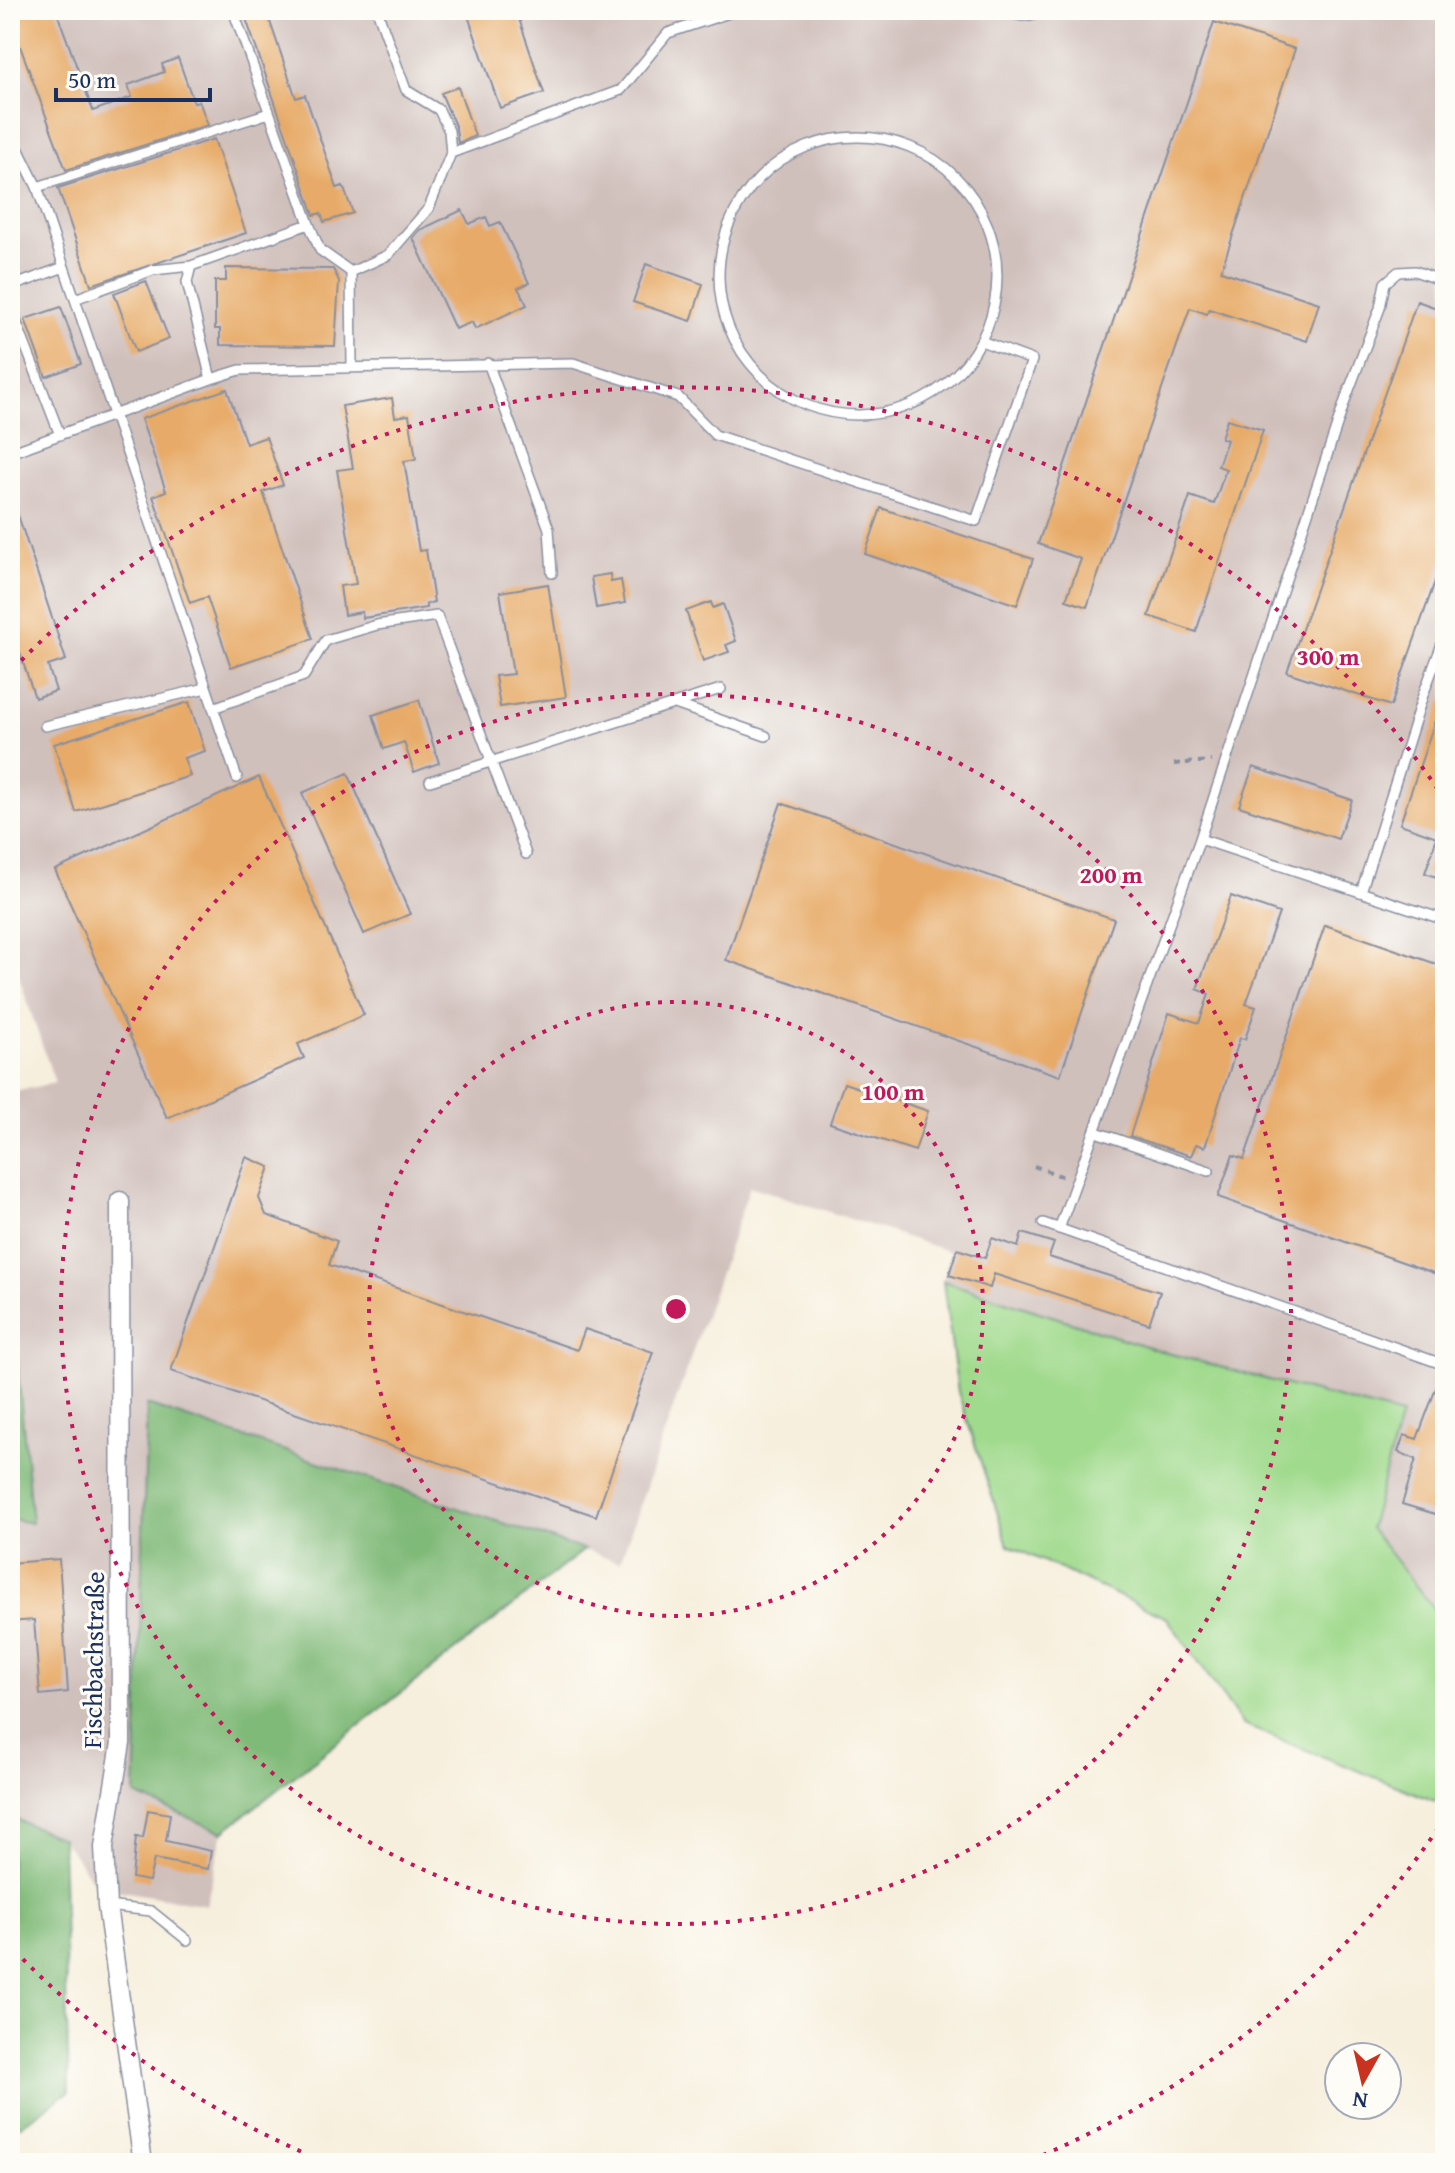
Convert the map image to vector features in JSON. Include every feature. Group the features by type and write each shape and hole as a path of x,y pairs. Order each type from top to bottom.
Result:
{"street":[{"name":"Fischbachstraße","path":"120,1201 121,1743 104,1847 107,1906 143,2163"}],"lane":[{"path":"233,10 320,250 351,272"},
{"path":"351,272 388,255 429,208 451,153 449,131 439,110 406,90 377,10"},
{"path":"451,153 621,90 668,33 738,10"},
{"path":"988,10 1024,16 1055,10"},
{"path":"37,187 269,113"},
{"path":"10,132 37,187 237,778"},
{"path":"874,138 895,142 933,159 949,171 976,202 993,240 996,292 981,341 957,374 941,388 904,407 874,413 843,414 822,410 784,393 753,366 731,331 724,311 719,270 722,250 736,211 747,193 776,164 803,149 833,139 874,138"},
{"path":"75,299 153,270 191,266 309,224"},
{"path":"191,266 187,282 211,379"},
{"path":"10,287 64,267"},
{"path":"1059,1229 1200,839 1346,398 1380,308 1385,283 1398,272 1415,271 1445,282"},
{"path":"351,272 352,367"},
{"path":"10,306 60,435"},
{"path":"10,453 240,370 573,363 678,397 715,435 976,521 1032,360 981,341"},
{"path":"488,363 549,529 552,573"},
{"path":"213,708 304,676 326,640 377,625 437,616 526,854"},
{"path":"1361,892 1423,695 1445,636"},
{"path":"45,726 206,688"},
{"path":"430,781 721,689"},
{"path":"675,704 766,736"},
{"path":"1200,839 1445,920"},
{"path":"1096,1132 1209,1171"},
{"path":"1043,1223 1445,1365"},
{"path":"107,1906 151,1911 187,1940"}],"path":[{"path":"1174,764 1205,760 1224,766"},
{"path":"1034,1166 1077,1181"}],"shaded area":[{"path":"10,10 1445,10 1445,1623 1370,1528 1401,1415 1167,1353 943,1281 951,1252 750,1186 620,1562 147,1405 135,1795 223,1832 206,1905 97,1887 62,1838 10,1817 10,1519 32,1522 12,1307 10,1092 55,1083 10,951"}],"green space":[{"path":"10,1201 12,1307 32,1523 10,1519"},
{"path":"943,1281 1167,1353 1401,1415 1370,1528 1445,1623 1445,1805 1243,1725 1167,1618 1008,1545 958,1392"},
{"path":"147,1405 584,1550 223,1832 135,1795"},
{"path":"10,1817 62,1838 69,2092 10,2132"}],"building":[{"path":"10,10 56,10 93,111 132,97 128,85 164,72 162,64 178,58 194,103 199,101 208,125 66,170 10,19"},
{"path":"243,10 266,10 296,98 305,95 337,188 343,186 353,213 324,222 321,213 314,215"},
{"path":"466,10 516,10 544,93 500,108"},
{"path":"1214,22 1295,49 1221,271 1319,303 1307,341 1209,309 1207,314 1190,308 1087,607 1066,600 1081,559 1038,544"},
{"path":"458,87 475,136 458,143 456,128 441,93"},
{"path":"214,139 246,233 91,285 58,188"},
{"path":"462,210 469,224 486,217 490,226 500,222 529,283 518,288 527,305 475,329 472,322 455,329 413,238 420,230"},
{"path":"646,264 703,284 691,321 633,302"},
{"path":"226,268 333,269 339,281 335,346 220,345 220,329 215,329 215,281 226,281"},
{"path":"146,281 169,339 136,352 114,293"},
{"path":"1417,301 1445,311 1445,553 1391,706 1287,672"},
{"path":"61,307 81,364 46,377 25,319"},
{"path":"227,389 246,444 266,437 283,485 263,492 313,639 231,667 207,597 190,603 153,496 166,491 141,419"},
{"path":"392,398 395,417 409,415 416,459 404,461 419,551 426,550 434,602 426,604 426,608 363,618 362,612 344,615 340,586 356,584 337,470 353,468 342,406"},
{"path":"1227,419 1263,430 1196,632 1149,616 1190,496 1214,504 1226,469 1218,466 1227,440 1221,438"},
{"path":"13,500 66,660 48,666 56,691 35,698 10,623 10,501"},
{"path":"881,508 1033,559 1017,605 865,554"},
{"path":"610,574 611,582 621,580 625,603 596,608 591,577"},
{"path":"548,584 566,697 500,707 495,676 513,674 500,592"},
{"path":"711,602 713,608 723,604 736,641 726,645 729,652 703,661 686,611"},
{"path":"419,700 439,763 414,772 404,742 384,749 373,715"},
{"path":"1442,700 1445,700 1445,880 1425,873 1437,837 1400,824"},
{"path":"189,702 205,751 184,758 190,776 76,812 54,744"},
{"path":"1253,767 1352,800 1338,839 1239,806"},
{"path":"348,773 410,914 364,934 302,793"},
{"path":"259,777 364,1015 298,1044 304,1058 167,1118 55,870"},
{"path":"781,803 1114,919 1060,1076 726,960"},
{"path":"1231,896 1279,913 1246,1004 1256,1007 1245,1039 1240,1038 1205,1147 1196,1144 1191,1156 1130,1136 1169,1013 1199,1023 1209,994 1197,989"},
{"path":"1325,925 1445,967 1445,1277 1218,1197 1233,1155 1244,1159"},
{"path":"844,1083 928,1111 915,1151 830,1123"},
{"path":"246,1157 270,1167 259,1198 266,1215 337,1241 329,1265 577,1350 585,1329 653,1352 596,1516 171,1371"},
{"path":"1022,1233 1054,1243 1049,1257 1160,1292 1149,1324 994,1274 990,1288 949,1275 957,1249 985,1258 992,1238 1018,1247"},
{"path":"1442,1372 1445,1372 1445,1517 1402,1504 1416,1459 1398,1452 1404,1435 1417,1439"},
{"path":"59,1559 68,1692 40,1695 34,1620 10,1622 10,1563"},
{"path":"148,1810 170,1814 166,1841 211,1851 208,1869 154,1859 149,1881 132,1878 136,1837 143,1838"}]}
